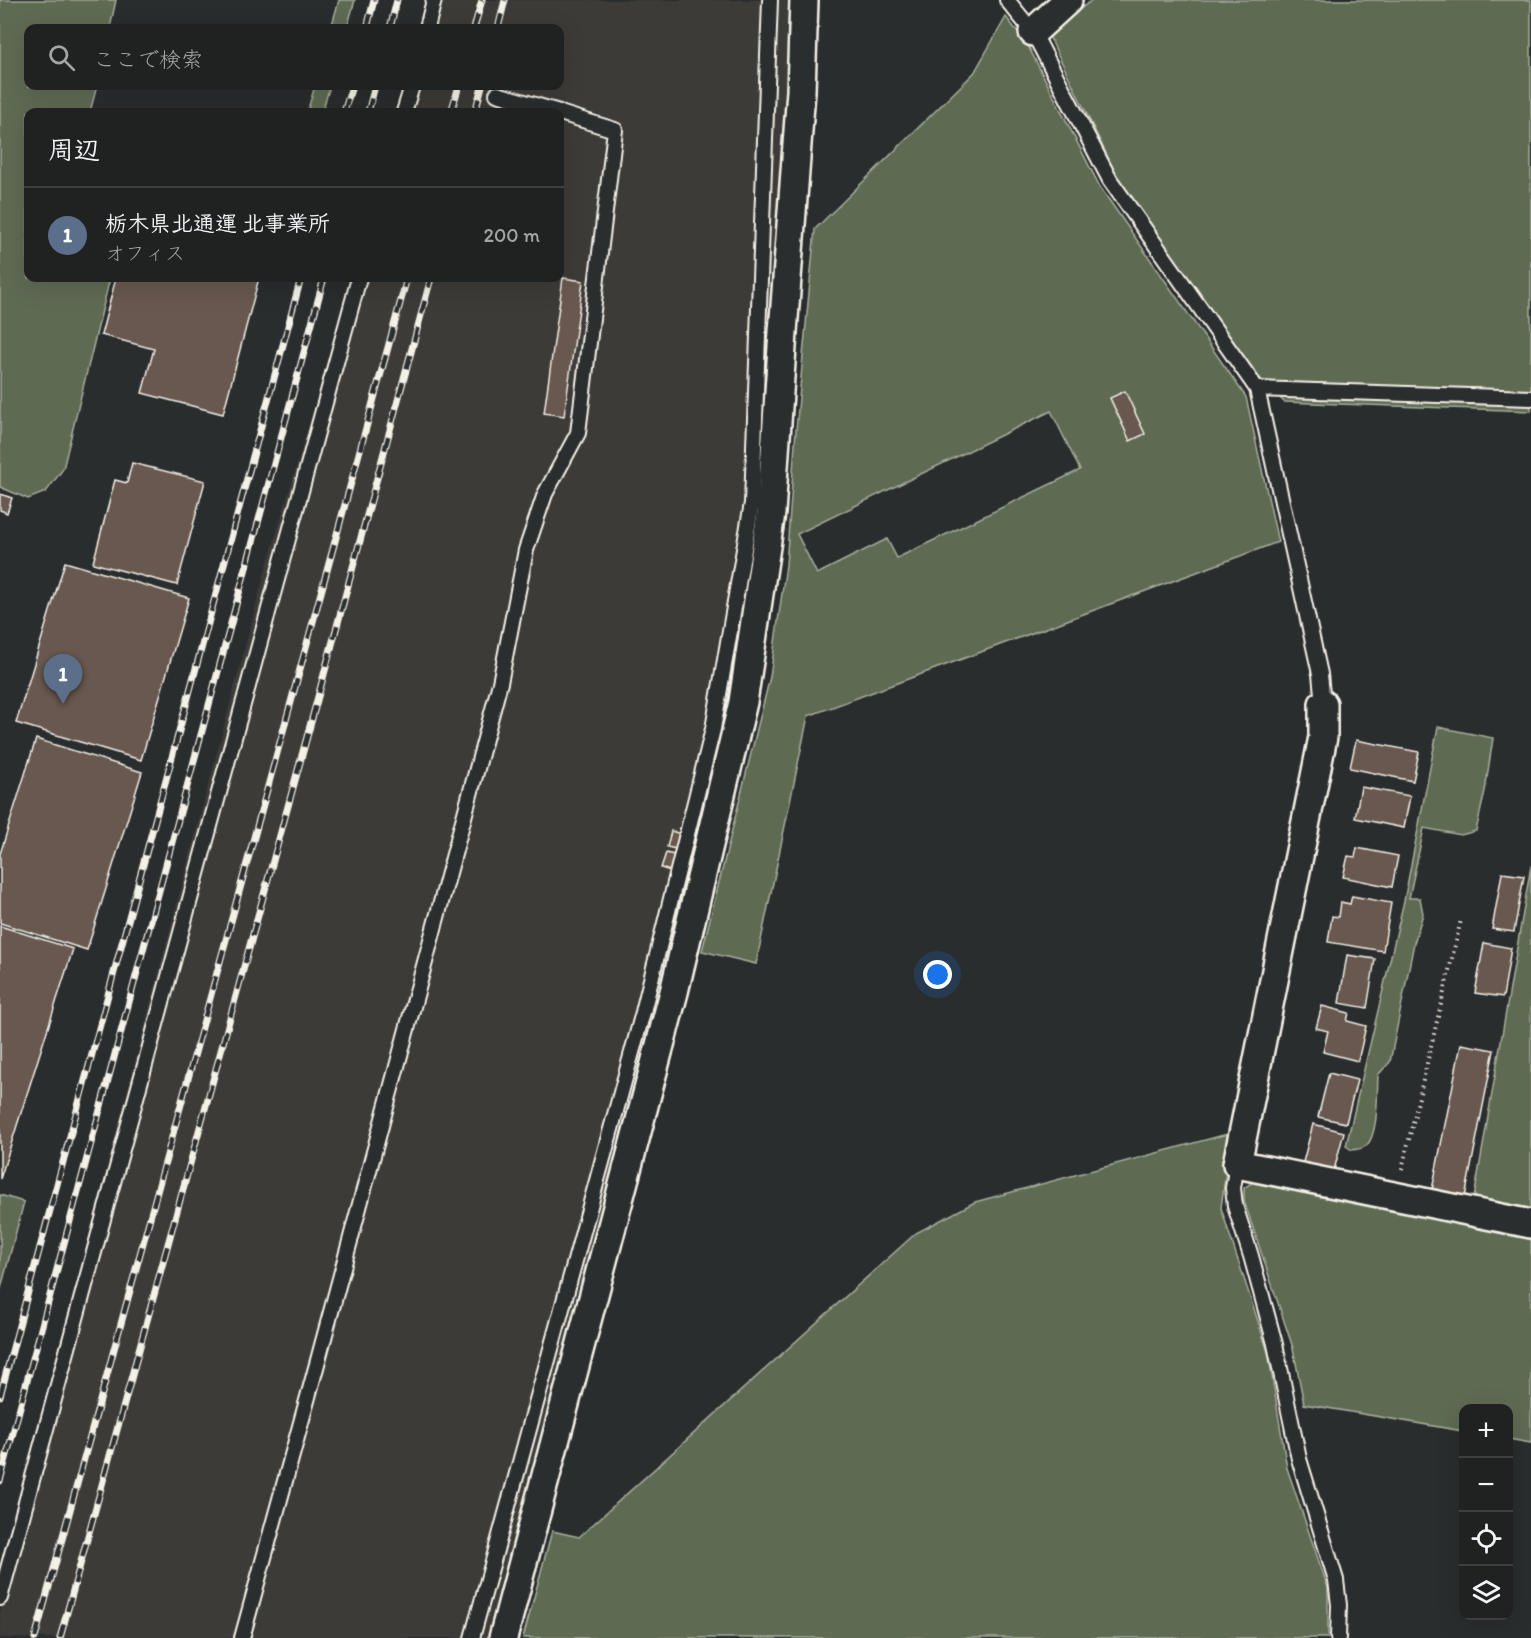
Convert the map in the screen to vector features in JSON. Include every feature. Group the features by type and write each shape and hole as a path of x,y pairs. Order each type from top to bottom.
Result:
{"street":[{"path":"502,1638 674,992 743,702 771,513 801,90 804,0"},
{"path":"1033,32 1068,0"},
{"path":"1323,704 1323,736 1237,1164 1531,1224"}],"lane":[{"path":"428,24 435,0"},
{"path":"472,1638 643,1012 713,729 752,503 770,0"},
{"path":"1006,0 1033,32 1110,180 1257,389 1318,663 1323,704"},
{"path":"405,108 411,90"},
{"path":"497,94 543,108"},
{"path":"242,1638 497,694 526,550 545,494 578,433 615,130 564,115"},
{"path":"0,1598 358,282"},
{"path":"1257,389 1531,398"},
{"path":"1237,1164 1233,1188 1234,1206 1251,1256 1275,1344 1299,1459 1336,1580 1339,1605 1338,1638"}],"path":[{"path":"1396,1196 1461,920"}],"shaded area":[{"path":"434,0 804,0 743,702 503,1638 0,1638 0,1571 264,575 352,282 564,282 564,108 404,108 410,90 564,90 564,24 428,24"}],"green space":[{"path":"0,0 116,0 111,24 24,24 24,90 96,90 91,108 24,108 24,282 109,282 63,469 46,492 28,499 0,487"},
{"path":"339,0 355,0 348,24 332,24"},
{"path":"1092,0 1531,0 1531,411 1284,402 1258,376 1117,176 1048,34"},
{"path":"1006,17 1027,44 1100,187 1246,397 1278,542 808,716 756,964 702,951 770,677 786,565 815,229 974,73","holes":["1051,411 1080,470 897,558 887,539 817,574 797,534"]},
{"path":"314,90 329,90 323,108 308,108"},
{"path":"1438,727 1493,738 1485,791 1476,831 1461,835 1424,828 1409,898 1420,898 1423,914 1414,943 1390,1062 1378,1075 1375,1123 1370,1140 1366,1146 1352,1150 1346,1146 1404,901"},
{"path":"1531,866 1531,1217 1473,1204"},
{"path":"1231,1133 1221,1208 1268,1352 1287,1468 1328,1588 1328,1638 523,1638 552,1531 579,1537 916,1233 975,1202"},
{"path":"1267,1181 1531,1235 1531,1443 1513,1440 1513,1404 1459,1404 1459,1430 1304,1404 1293,1348 1244,1201 1244,1188 1253,1182"},
{"path":"0,1195 24,1202 0,1292"}],"building":[{"path":"564,278 583,281 564,416 544,413 562,282"},
{"path":"115,282 258,282 223,414 142,393 154,349 101,335"},
{"path":"1125,391 1145,434 1130,441 1110,398"},
{"path":"132,463 205,481 177,585 93,563 115,480 127,483"},
{"path":"0,494 12,498 7,513 0,510"},
{"path":"65,562 189,598 141,760 16,723"},
{"path":"36,739 142,772 87,950 0,923 0,854"},
{"path":"1356,740 1419,752 1413,781 1350,768"},
{"path":"1361,787 1410,796 1404,828 1355,818"},
{"path":"671,831 684,835 680,850 667,847"},
{"path":"1357,848 1398,856 1392,887 1343,877 1348,856 1355,857"},
{"path":"666,853 678,856 673,872 661,868"},
{"path":"1502,873 1524,876 1514,932 1492,929"},
{"path":"1352,896 1391,903 1383,951 1328,942 1332,916 1339,917 1341,902 1350,904"},
{"path":"0,926 73,949 0,1179"},
{"path":"1484,943 1511,948 1503,997 1475,993"},
{"path":"1347,955 1375,959 1367,1008 1339,1003"},
{"path":"1322,1006 1349,1013 1347,1021 1366,1026 1358,1061 1323,1052 1328,1031 1316,1028"},
{"path":"1461,1044 1494,1050 1465,1197 1432,1190"},
{"path":"1329,1073 1357,1080 1346,1123 1318,1117"},
{"path":"1313,1124 1344,1132 1333,1174 1302,1166"}],"railway":[{"path":"368,24 374,0"},
{"path":"391,24 397,0"},
{"path":"475,24 482,0"},
{"path":"499,24 505,0"},
{"path":"345,108 351,90"},
{"path":"369,108 374,90"},
{"path":"452,108 458,90"},
{"path":"476,108 481,90"},
{"path":"0,1396 300,282"},
{"path":"0,1481 323,282"},
{"path":"35,1638 406,282"},
{"path":"60,1638 430,282"}],"place":[{"name":"栃木県北通運 北事業所","path":"63,704"}]}
